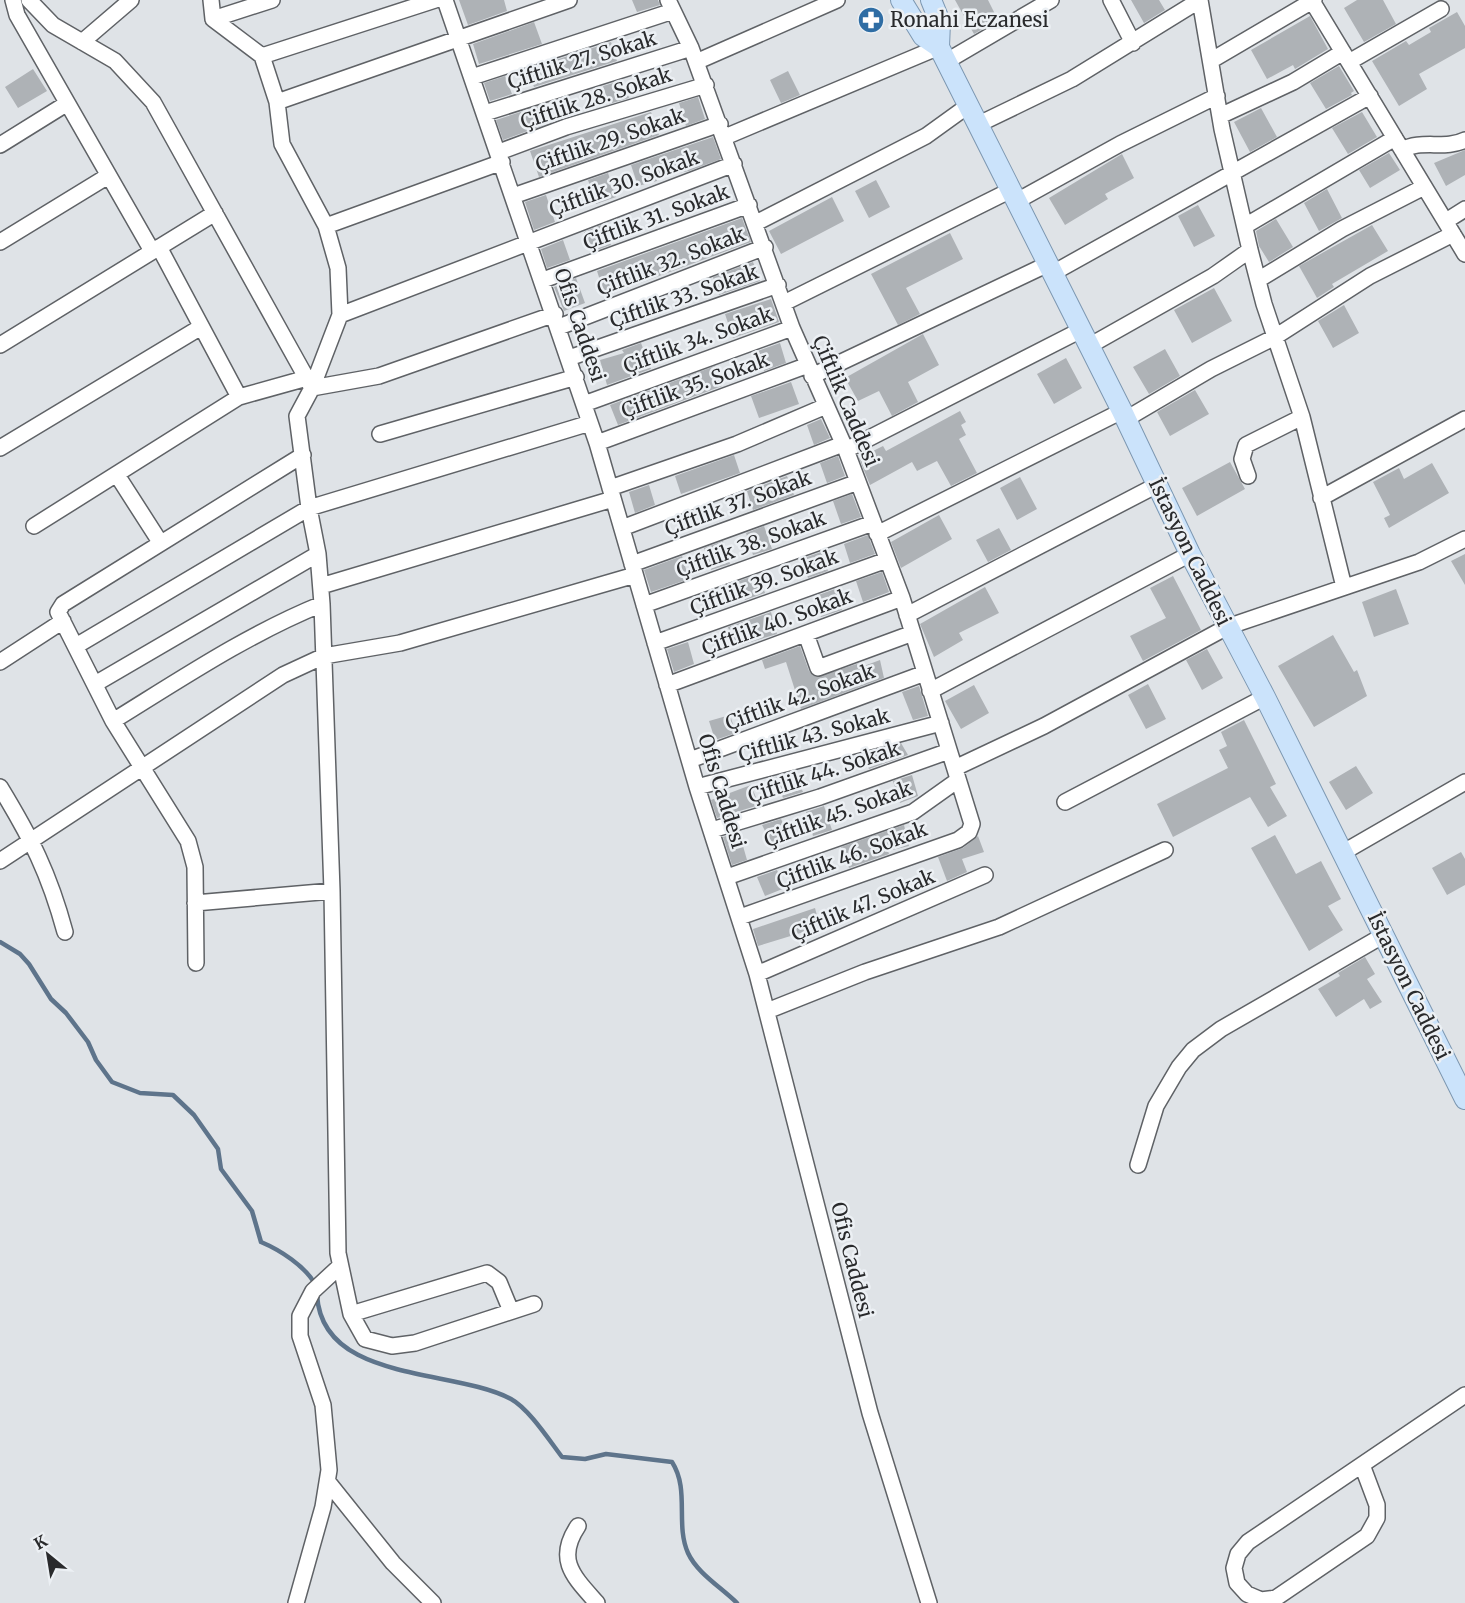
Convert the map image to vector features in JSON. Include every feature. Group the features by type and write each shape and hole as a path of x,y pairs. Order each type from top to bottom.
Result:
{"main road":[{"path":"901,0 922,36 943,54"},
{"name":"İstasyon Caddesi","path":"931,0 940,22 943,54 1124,415 1190,554 1265,697 1465,1099"}],"street":[{"path":"13,0 17,15 66,104 108,176 155,249 239,397"},
{"path":"29,0 53,25 114,62 153,102 309,383"},
{"path":"82,42 131,0"},
{"path":"212,0 213,19 262,56 277,102 282,144 326,226 338,268 340,315 309,383 297,416 321,586 332,891 340,1266 351,1314 365,1339 376,1344 392,1346 415,1342 534,1304"},
{"path":"213,19 272,0"},
{"path":"262,56 435,0"},
{"name":"Ofis Caddesi","path":"445,0 543,280 597,443 697,787 757,974 870,1413 929,1603"},
{"path":"277,102 569,0"},
{"name":"Çiftlik 27. Sokak","path":"485,113 694,55 837,0"},
{"name":"Çiftlik 29. Sokak","path":"513,196 722,131 943,54 1051,0"},
{"path":"1111,0 1133,43"},
{"path":"978,124 1062,84 1133,43 1200,0 1220,116 1250,250 1275,337 1302,417 1344,587"},
{"path":"1212,60 1313,1 1465,254"},
{"path":"472,77 671,5"},
{"name":"Çiftlik Caddesi","path":"671,5 706,85 792,328 844,447 902,598 972,824"},
{"path":"1220,116 1346,57 1441,9"},
{"name":"Çiftlik 28. Sokak","path":"326,226 500,157 566,127 706,85"},
{"path":"784,303 1217,96"},
{"name":"Çiftlik 35. Sokak","path":"597,443 810,370 1051,269 1233,174 1370,96"},
{"path":"0,145 66,104"},
{"path":"756,223 926,136 969,105"},
{"path":"1245,226 1398,144 1448,145 1465,140"},
{"name":"Çiftlik 30. Sokak","path":"340,315 426,284 529,241 734,164"},
{"path":"0,242 108,176"},
{"path":"1258,280 1342,229 1424,187"},
{"name":"Çiftlik 31. Sokak","path":"543,280 749,206"},
{"name":"Çiftlik 38. Sokak","path":"644,605 875,529 1124,415 1275,337 1449,227 1465,209"},
{"path":"0,345 215,213"},
{"name":"Çiftlik 32. Sokak","path":"34,526 239,397 309,383 379,376 557,321 765,247"},
{"path":"622,528 844,447 1085,338 1213,276 1250,250"},
{"name":"Çiftlik 33. Sokak","path":"569,358 778,285"},
{"path":"0,448 201,327"},
{"name":"Çiftlik 34. Sokak","path":"584,404 792,328"},
{"path":"380,434 576,377"},
{"path":"321,586 612,494 826,406"},
{"path":"1248,476 1242,459 1246,445 1302,417"},
{"path":"1321,498 1465,419"},
{"path":"76,646 309,508 590,423"},
{"path":"195,963 195,867 188,841 112,721 58,612 63,604 303,455"},
{"path":"117,475 160,542"},
{"name":"Çiftlik 37. Sokak","path":"0,861 283,675 324,656 400,643 633,570 858,482"},
{"path":"907,615 1157,485"},
{"name":"Çiftlik 45. Sokak","path":"727,877 913,812 957,774 1227,627 1419,562 1465,539"},
{"path":"95,684 318,554"},
{"path":"930,691 1190,554"},
{"name":"Çiftlik 39. Sokak","path":"655,643 887,560"},
{"name":"Çiftlik 40. Sokak","path":"667,685 902,598"},
{"path":"112,721 290,616 322,604"},
{"path":"0,662 63,621"},
{"path":"806,634 818,668 913,633"},
{"name":"Çiftlik 42. Sokak","path":"690,760 925,673"},
{"path":"1065,802 1265,697"},
{"name":"Çiftlik 43. Sokak","path":"697,787 940,723"},
{"name":"Çiftlik 44. Sokak","path":"712,830 820,797 949,751"},
{"path":"1342,853 1465,782"},
{"path":"0,787 32,840 53,887 65,932"},
{"name":"Çiftlik 46. Sokak","path":"740,917 958,840 969,832 972,824"},
{"path":"767,1011 864,972 999,927 1165,850"},
{"name":"Çiftlik 47. Sokak","path":"757,974 986,875"},
{"path":"195,903 332,891"},
{"path":"1138,1165 1156,1106 1179,1067 1193,1050 1221,1029 1384,935"},
{"path":"296,1603 323,1508 329,1451 325,1416 299,1326 303,1307 317,1286 340,1266"},
{"path":"351,1314 487,1273 496,1278 511,1311"},
{"path":"1362,1465 1378,1512 1375,1525 1367,1536 1276,1598 1254,1598 1241,1589 1234,1568 1242,1547 1362,1465 1465,1395"},
{"path":"327,1482 387,1556 433,1603"},
{"path":"578,1526 568,1546 569,1567 576,1580 597,1603"}],"building":[{"path":"459,0 504,0 507,11 468,25"},
{"path":"632,0 658,0 660,5 637,12"},
{"path":"955,0 988,0 998,20 974,34"},
{"path":"1131,0 1159,0 1165,10 1144,23"},
{"path":"1357,0 1383,0 1396,24 1364,42 1344,8"},
{"path":"1457,12 1465,26 1465,48 1419,74 1427,89 1399,106 1372,61 1406,41 1409,45 1431,32 1429,28"},
{"path":"1310,16 1328,49 1295,69 1293,65 1267,79 1251,50"},
{"path":"534,22 542,44 479,64 473,44"},
{"path":"611,42 617,61 534,87 528,69"},
{"path":"1339,66 1354,91 1352,95 1326,109 1310,83"},
{"path":"33,69 47,91 18,108 5,87"},
{"path":"788,71 800,95 781,103 770,80"},
{"path":"505,76 512,94 490,101 484,83"},
{"path":"623,80 629,98 609,104 603,86"},
{"path":"698,97 705,119 686,126 679,103"},
{"path":"539,106 544,125 503,140 496,120"},
{"path":"1261,108 1277,137 1250,152 1234,122"},
{"path":"651,112 659,135 539,177 530,151"},
{"path":"1362,112 1377,137 1348,154 1332,128"},
{"path":"713,137 721,159 689,171 656,177 657,181 638,186 631,165"},
{"path":"1465,150 1465,175 1446,186 1434,163"},
{"path":"1389,153 1400,170 1370,188 1359,170"},
{"path":"1122,154 1134,178 1105,194 1108,199 1065,225 1049,198"},
{"path":"608,173 616,197 596,204 588,180"},
{"path":"876,180 890,207 869,218 855,191"},
{"path":"1327,189 1342,218 1319,231 1304,203"},
{"path":"546,195 555,222 534,230 525,202"},
{"path":"832,197 844,221 781,254 769,231"},
{"path":"1198,205 1215,236 1194,247 1178,216"},
{"path":"742,218 751,242 605,296 597,271"},
{"path":"1276,219 1293,247 1269,262 1259,246 1256,231"},
{"path":"604,224 611,245 591,252 584,232"},
{"path":"1372,225 1388,251 1332,284 1334,287 1317,298 1299,266"},
{"path":"950,233 963,259 906,288 920,314 898,325 871,274"},
{"path":"563,240 570,260 547,268 541,249"},
{"path":"753,262 760,281 719,295 713,277"},
{"path":"576,278 585,303 564,311 554,287"},
{"path":"1214,288 1232,321 1192,343 1174,310"},
{"path":"771,299 779,322 733,338 725,314"},
{"path":"1344,305 1359,333 1333,348 1318,321"},
{"path":"923,334 939,365 908,382 918,402 892,416 879,391 858,401 845,378"},
{"path":"641,343 651,369 607,385 600,360 624,353 622,350"},
{"path":"780,343 786,363 764,371 758,351"},
{"path":"1165,349 1180,376 1149,394 1133,367"},
{"path":"1066,358 1082,388 1054,404 1037,374"},
{"path":"715,366 722,386 618,425 610,405"},
{"path":"791,382 799,404 759,418 751,396"},
{"path":"1195,390 1209,414 1170,436 1157,412"},
{"path":"960,411 966,422 961,425 966,435 959,439 977,473 951,486 937,461 917,471 912,462 870,485 859,458 883,446 886,451"},
{"path":"821,419 830,438 814,445 807,425"},
{"path":"734,455 740,473 681,494 675,476"},
{"path":"838,456 845,476 827,483 820,463"},
{"path":"1230,462 1245,489 1197,516 1182,488"},
{"path":"1432,463 1449,493 1389,528 1384,518 1390,515 1373,482 1399,468 1404,479"},
{"path":"787,476 794,495 753,510 747,491"},
{"path":"1020,477 1037,509 1017,520 1000,488"},
{"path":"649,485 655,505 635,513 629,492"},
{"path":"852,494 861,517 841,524 833,501"},
{"path":"939,515 952,539 901,568 891,542"},
{"path":"764,526 772,549 753,555 746,533"},
{"path":"999,528 1011,550 988,562 976,540"},
{"path":"868,535 875,554 850,563 844,544"},
{"path":"723,541 730,564 711,570 704,548"},
{"path":"821,552 828,571 808,578 801,559"},
{"path":"1465,554 1465,585 1451,561"},
{"path":"682,556 689,579 651,592 644,570"},
{"path":"882,572 889,592 863,602 856,581"},
{"path":"758,574 765,593 745,600 739,581"},
{"path":"1173,576 1201,630 1143,661 1130,636 1166,618 1150,588"},
{"path":"985,587 999,613 959,633 963,640 934,657 920,624"},
{"path":"835,589 842,610 821,617 813,597"},
{"path":"1396,589 1409,624 1374,637 1362,602"},
{"path":"771,612 777,634 734,647 728,627"},
{"path":"1333,635 1354,672 1357,670 1367,696 1314,727 1278,666"},
{"path":"688,642 694,664 674,672 667,649"},
{"path":"800,646 809,671 816,677 863,662 864,666 880,660 884,678 801,709 786,662 765,669 762,660"},
{"path":"1207,649 1223,678 1202,690 1186,660"},
{"path":"1148,684 1166,719 1146,729 1128,695"},
{"path":"974,685 989,713 961,729 945,701"},
{"path":"919,686 928,716 913,720 902,692"},
{"path":"730,715 736,733 715,740 709,721"},
{"path":"1244,720 1276,784 1270,787 1287,816 1268,827 1250,797 1173,837 1157,804 1228,768 1219,750 1227,746 1221,732"},
{"path":"901,743 908,755 869,769 862,754"},
{"path":"1356,766 1373,793 1346,810 1329,782"},
{"path":"794,772 803,792 783,798 775,778"},
{"path":"912,775 918,796 900,803 893,781"},
{"path":"751,785 759,805 717,818 711,800"},
{"path":"824,806 832,830 813,836 806,812"},
{"path":"781,819 791,840 773,847 762,825"},
{"path":"904,825 909,846 888,851 889,854 849,868 841,847"},
{"path":"739,832 747,860 732,865 723,837"},
{"path":"1275,835 1296,874 1321,861 1341,899 1328,906 1343,930 1309,951 1251,848"},
{"path":"978,836 984,852 962,859 967,872 947,881 938,857 963,848"},
{"path":"1461,852 1465,859 1465,885 1447,895 1432,868"},
{"path":"777,870 785,888 765,896 757,877"},
{"path":"815,908 820,927 758,946 753,929"},
{"path":"1365,957 1375,974 1367,979 1382,1002 1370,1009 1364,999 1336,1017 1318,989 1340,976 1338,973"}],"waterway":[{"path":"0,942 20,954 29,964 51,999 66,1013 88,1042 96,1060 112,1082 140,1093 173,1095 194,1115 218,1149 221,1169 252,1211 261,1242 291,1259 311,1277 315,1284"},
{"path":"317,1295 324,1323 341,1344 365,1358 394,1368 486,1389 511,1399 532,1417 562,1457 585,1459 606,1454 672,1462 682,1495 684,1542 688,1553 697,1567 737,1603"}],"place":[{"name":"Ronahi Eczanesi","path":"871,20"}]}
